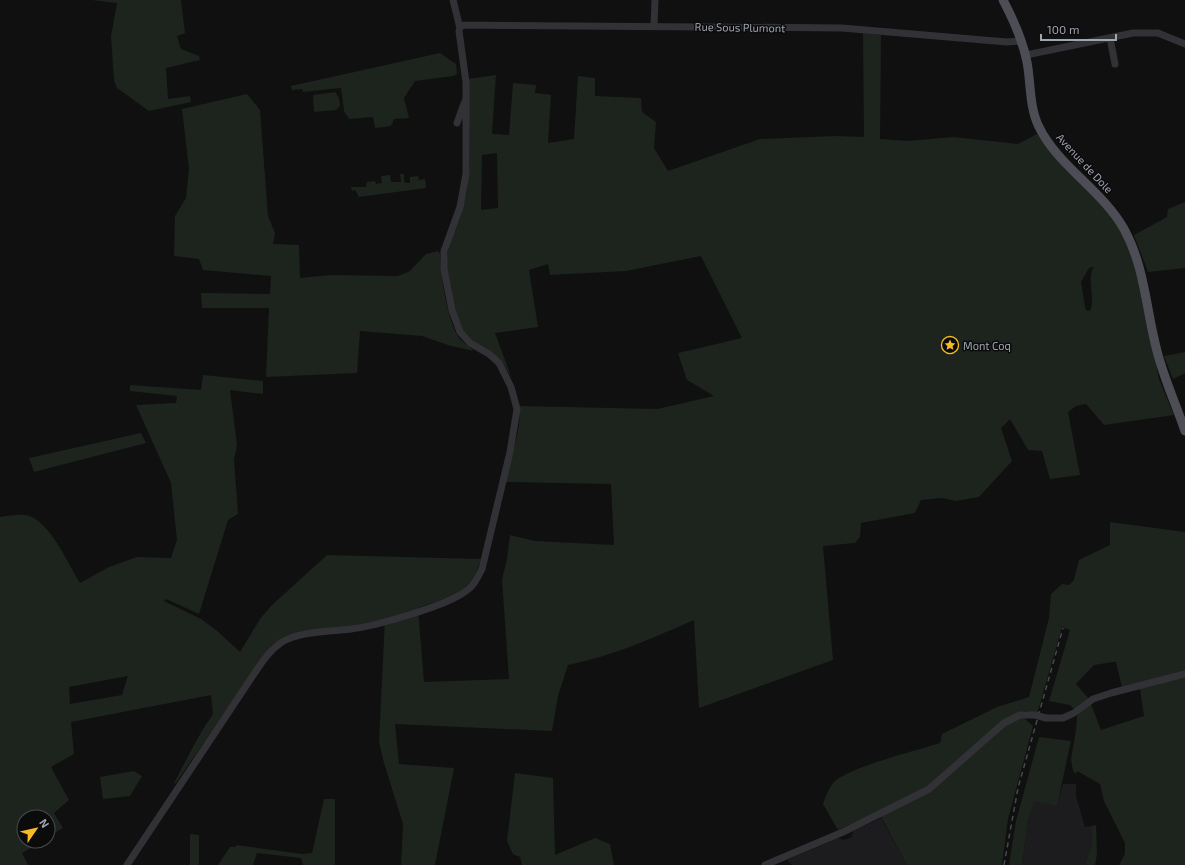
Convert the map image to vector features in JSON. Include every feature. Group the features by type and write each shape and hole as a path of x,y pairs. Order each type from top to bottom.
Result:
{"main road":[{"name":"Avenue de Dole","path":"1003,0 1026,55 1034,110 1041,131 1052,147 1100,196 1117,218 1130,239 1141,269 1162,368 1185,431"}],"street":[{"path":"126,865 256,671 268,654 277,646 297,636 367,626 446,602 466,591 473,585 482,569 510,452 517,409 511,387 499,363 489,354 470,343 460,332 452,310 444,269 444,251 460,207 465,186 467,147 466,98 459,25 453,0"},
{"path":"654,26 655,0"},
{"name":"Rue Sous Plumont","path":"459,25 842,28 1007,42 1021,41"},
{"path":"1026,55 1133,33 1158,33 1185,44"},
{"path":"1110,38 1115,64"},
{"path":"458,123 466,98"},
{"path":"765,865 843,832 929,789 992,733 1015,716 1025,714 1046,718 1063,718 1074,713 1093,699 1185,674"}],"shaded area":[{"path":"92,0 181,0 185,33 177,36 181,49 199,56 200,60 166,68 168,99 190,96 191,102 149,111 117,88 114,81 111,36 117,3"},
{"path":"863,33 881,35 880,139 908,141 953,137 1018,144 1037,134 1048,148 1092,192 1120,227 1138,273 1159,379 1174,415 1104,425 1086,404 1076,406 1068,412 1080,475 1050,479 1042,451 1028,450 1010,419 1001,428 1012,461 979,497 956,501 942,498 921,500 915,513 861,523 860,537 855,543 823,546 833,660 699,708 694,620 617,652 568,665 558,696 552,731 395,724 399,764 454,768 435,865 401,865 403,824 379,742 385,619 302,632 279,640 272,645 175,784 174,783 202,730 213,714 211,695 71,722 74,754 51,767 69,800 56,811 56,809 16,809 16,849 29,849 22,853 28,865 0,865 0,517 25,515 34,518 42,524 57,543 80,583 109,567 137,557 171,558 177,540 171,483 136,405 176,403 177,396 130,391 130,385 201,390 203,375 263,381 263,394 230,390 237,445 234,460 238,514 228,520 199,614 166,599 164,601 201,619 216,630 240,652 260,619 271,606 327,555 481,559 471,581 465,588 450,597 418,608 424,682 509,679 502,580 507,559 510,535 535,541 614,545 611,484 505,482 519,425 519,406 657,409 714,396 687,380 678,353 742,338 701,256 626,271 550,275 548,264 529,270 538,327 495,333 512,379 503,363 463,334 455,312 446,264 449,246 466,195 470,164 468,79 496,75 492,134 509,135 513,83 536,85 535,93 551,95 548,143 574,139 578,76 595,78 595,96 641,98 642,112 656,122 654,148 668,171 760,139 836,136 864,137","holes":["497,153 498,208 481,210 482,155","1094,267 1091,276 1092,306 1090,311 1086,310 1085,307 1081,282 1089,268","128,676 122,695 70,704 69,687"]},
{"path":"440,53 456,64 457,74 453,76 415,81 404,98 409,118 394,119 391,126 375,128 373,117 349,119 344,111 341,88 303,92 302,89 292,90 291,86"},
{"path":"335,92 339,98 340,106 336,110 314,112 313,95"},
{"path":"247,94 260,110 268,216 275,233 273,244 299,245 300,278 331,275 398,276 410,271 426,254 438,251 440,254 441,273 448,311 460,339 474,351 451,346 422,336 360,331 357,373 266,377 269,308 202,308 201,293 270,294 271,276 203,270 199,259 174,256 175,216 186,198 189,169 182,109"},
{"path":"400,174 404,174 404,181 406,183 410,183 410,177 418,176 419,180 425,179 426,188 359,197 355,190 352,191 351,187 366,187 367,182 375,181 376,184 382,183 381,176 390,175 391,182 401,182"},
{"path":"1185,202 1185,268 1148,272 1134,235 1167,217 1168,209"},
{"path":"1185,352 1185,373 1173,379 1164,356"},
{"path":"141,433 146,443 34,472 29,458"},
{"path":"1110,522 1185,532 1185,865 1119,865 1125,854 1125,843 1104,801 1100,784 1077,771 1076,774 1073,771 1071,759 1077,716 1081,710 1091,704 1101,730 1144,716 1140,689 1137,683 1122,687 1116,662 1113,662 1094,665 1076,684 1089,699 1075,710 1070,705 1049,701 1070,630 1062,627 1037,714 1026,711 1018,713 1033,726 1008,819 1002,865 907,865 878,811 838,830 823,804 827,793 834,782 841,777 867,765 940,743 942,734 997,707 1029,697 1049,618 1051,594 1062,584 1069,585 1074,580 1079,560 1110,545"},
{"path":"1039,737 1071,741 1057,806 1035,801 1028,820 1022,865 1009,865 1016,821"},
{"path":"134,771 142,776 130,796 103,799 100,777"},
{"path":"515,773 553,778 555,855 595,838 610,844 614,865 522,865 520,857 513,854 507,841"},
{"path":"1063,784 1076,784 1076,796 1085,827 1091,826 1092,844 1085,865 1022,865 1028,820 1035,800 1057,805"},
{"path":"324,799 335,799 335,865 303,865 301,858 257,853 253,865 218,865 230,847 236,847 236,845 302,854 312,853"},
{"path":"56,816 63,828 56,832"},
{"path":"881,818 907,865 792,865 787,860 838,838 844,840 852,837 853,831"},
{"path":"1096,825 1097,854 1095,865 1085,865 1092,844 1091,826"},
{"path":"190,834 199,835 199,865 190,865"}],"railway":[{"path":"1004,865 1018,788 1063,628"}],"place":[{"name":"Mont Coq","path":"950,345"}]}
